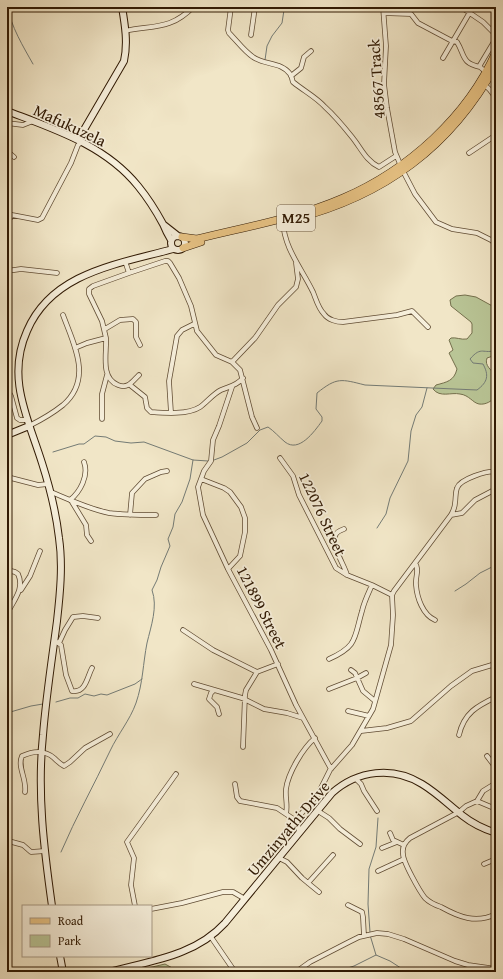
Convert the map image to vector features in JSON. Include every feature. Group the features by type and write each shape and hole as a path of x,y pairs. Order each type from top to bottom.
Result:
{"main road":[{"path":"80,141 124,61 126,50 122,7"},
{"name":"M25","path":"172,244 178,250 318,213 341,205 376,188 402,168 456,115 486,72 496,52"},
{"name":"M25","path":"172,244 173,237 180,236 197,239 317,207 358,191 402,168 425,154 447,133 485,86 496,65"},
{"name":"Mafukuzela","path":"7,111 80,141 116,164 138,186 162,224 172,244"},
{"path":"162,224 180,236 185,242 183,248"},
{"name":"M25","path":"52,905 42,824 40,788 41,752 57,642 61,570 60,540 51,492 19,392 18,360 23,342 32,321 48,299 62,287 82,276 144,256 172,244"},
{"path":"7,435 28,423"},
{"name":"Umzinyathi Drive","path":"109,972 188,950 211,937 225,923 336,790 355,778 381,772 402,775 425,785 479,826 496,833"},
{"path":"60,957 63,972"}],"street":[{"path":"125,31 168,24 182,17 193,7"},
{"path":"231,7 228,30 250,54 258,60 283,68 291,76 293,82 314,96 326,107 352,137 366,157 373,163 379,167 396,156"},
{"path":"251,35 255,7"},
{"name":"48567 Track","path":"383,7 386,46 384,84 396,156 415,194 436,222 452,229 477,233 496,244"},
{"path":"461,7 470,12 491,29 496,36 480,67"},
{"path":"443,58 470,12"},
{"path":"384,13 411,14 421,25 452,42 457,42 466,61 469,64 480,67 486,72"},
{"path":"291,76 301,68 304,57 311,51"},
{"path":"485,86 496,98"},
{"path":"7,129 8,123 23,125 33,121"},
{"path":"469,153 496,135"},
{"path":"7,212 12,215 38,220 42,218 71,163 80,141"},
{"path":"7,151 14,157"},
{"path":"7,223 12,215"},
{"path":"283,222 284,237 313,292 322,313 329,319 343,322 393,316 414,311 428,327"},
{"path":"125,261 129,273"},
{"path":"102,419 102,394 107,375 106,338 105,329 89,294 89,289 93,286 129,273 169,261 179,278 191,306 194,324 197,331 216,355 232,362 240,370 252,417 257,428"},
{"path":"232,362 255,338 278,305 296,286 298,279 296,262"},
{"path":"7,271 21,269 57,273"},
{"path":"7,389 11,396 16,417 28,423 62,406 75,390 80,369 75,348 63,315"},
{"path":"105,329 120,320 133,318 136,325 136,337 140,345"},
{"path":"171,413 169,381 177,336 182,330 194,324"},
{"path":"75,348 106,338"},
{"path":"107,375 111,381 125,386 130,385 139,375"},
{"path":"130,385 145,397 147,408 151,412 171,413 198,409 222,389 232,387 243,378"},
{"name":"121899 Street","path":"232,387 214,437 210,453 210,463 204,471 198,490 203,515 228,569 278,664 303,718 331,769"},
{"name":"122076 Street","path":"280,458 293,476 298,495 339,571 392,595"},
{"path":"71,501 78,493 84,477 86,468 84,462"},
{"path":"130,515 132,493 147,478 167,471"},
{"path":"299,834 298,822 303,812 320,790 331,769 352,745 369,716 375,700 391,641 393,615 392,595 394,591 451,515 455,507 458,485 486,472 496,472"},
{"path":"7,477 38,485 48,484"},
{"path":"201,479 230,492 241,507 246,518 240,556 228,569"},
{"path":"451,515 462,513 475,500 496,489"},
{"path":"51,492 71,501 105,512 130,515 156,515"},
{"path":"71,501 84,520 87,535 91,542"},
{"path":"344,528 337,533 335,537 338,556 347,575"},
{"path":"7,614 20,590 27,582 40,551"},
{"path":"415,562 418,568 416,588 422,607 429,617 435,620"},
{"path":"7,570 18,574 21,582 20,590"},
{"path":"329,659 341,654 354,640 357,634 362,611 372,585"},
{"path":"92,668 84,687 75,692 71,690 66,675 62,652 57,642 73,617 83,616 98,618"},
{"path":"183,630 213,650 257,672"},
{"path":"361,731 385,729 411,721 451,686 471,672 492,665 496,660"},
{"path":"243,747 246,690 257,672 278,664"},
{"path":"351,670 355,673 363,690 375,700"},
{"path":"329,689 366,673"},
{"path":"194,684 246,700 264,709 287,713 303,718"},
{"path":"214,690 209,699 217,707 219,714"},
{"path":"459,734 461,724 466,716 476,708 496,697"},
{"path":"348,711 369,716"},
{"path":"25,792 25,781 21,768 21,757 34,752 41,752 50,754 64,766 85,748 110,734"},
{"path":"286,813 286,788 294,767 304,750 315,738"},
{"path":"488,756 496,768"},
{"path":"135,905 131,884 134,858 127,842 176,774"},
{"path":"355,778 361,784 377,811"},
{"path":"496,783 483,792 477,801 411,837 404,845 402,853 420,891 430,902 457,915 468,918 483,919 496,914"},
{"path":"235,784 237,797 241,802 273,807 286,813 298,822"},
{"path":"477,801 496,809"},
{"path":"318,811 329,818 340,829 360,844"},
{"path":"390,833 393,840 404,845"},
{"path":"12,842 23,845 31,852 46,851"},
{"path":"382,848 397,842"},
{"path":"308,883 333,855"},
{"path":"279,858 290,864 319,892"},
{"path":"378,871 404,859"},
{"path":"484,864 496,859"},
{"path":"152,909 223,892 234,892 245,899"},
{"path":"348,905 362,912 366,936"},
{"path":"296,972 310,962 343,944 377,933 393,936 430,949 461,963 476,967 496,969"},
{"path":"211,937 235,972"}],"green space":[{"path":"465,295 476,297 496,308 496,355 487,358 486,361 487,366 496,376 496,396 491,401 484,404 479,404 463,395 442,394 433,389 436,385 452,379 456,373 457,369 449,353 453,350 449,340 451,338 467,339 472,333 471,322 451,306 450,300 456,296"},
{"path":"165,964 176,970 176,972 131,972"}],"waterway":[{"path":"8,7 14,29 33,64"},
{"path":"265,60 267,46 272,36 282,23 284,10 290,7"},
{"path":"214,460 247,443 260,430 268,427 290,445 296,445 306,440 322,421 322,417 316,409 317,393 335,382 350,381 365,385 477,390 483,384 487,375 483,364 473,363 470,359 477,352 496,350"},
{"path":"377,528 386,514 390,498 408,461 411,431 416,415 422,407 427,388"},
{"path":"53,452 79,444 84,444 95,436 131,443 144,442 193,460 208,461"},
{"path":"61,852 110,751 131,715 136,703 154,610 154,596 152,590 170,546 168,539 173,527 175,514 182,502 190,479 193,460"},
{"path":"455,591 480,573 496,565"},
{"path":"56,702 70,698 78,698 85,694 94,696 101,694 107,695 135,684 142,679"},
{"path":"7,713 43,704"},
{"path":"370,932 368,904 369,869 376,847 378,818"},
{"path":"370,935 376,955"},
{"path":"335,972 354,966 376,955 390,961 407,972"}]}
